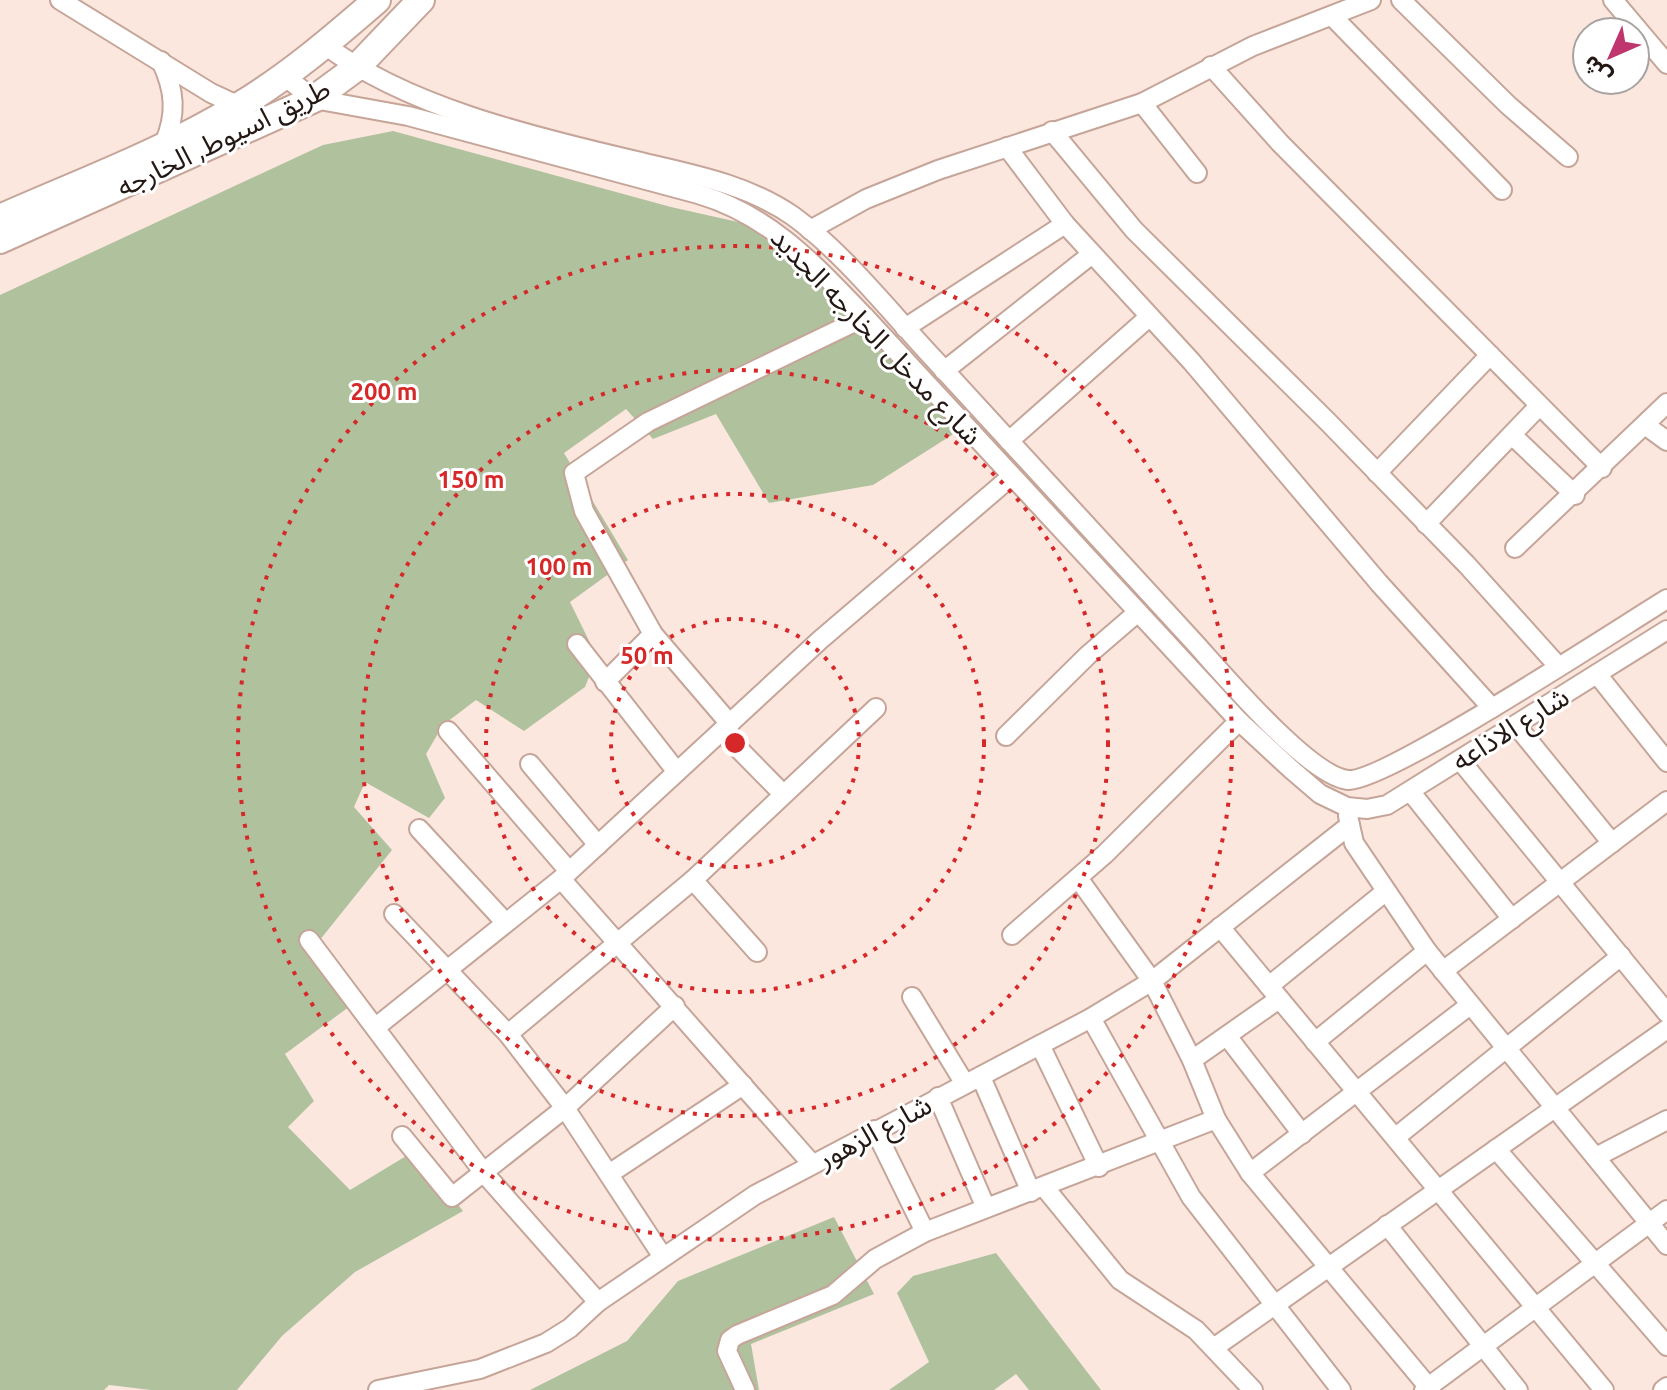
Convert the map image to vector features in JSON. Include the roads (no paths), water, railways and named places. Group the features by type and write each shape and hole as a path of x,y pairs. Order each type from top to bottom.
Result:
{"highway":[{"name":"طريق اسيوط, الخارجه","path":"0,240 169,154 284,76 377,0"},
{"name":"طريق اسيوط, الخارجه","path":"0,218 314,99 356,68 421,0"}],"street":[{"path":"60,0 239,106"},
{"path":"810,230 866,199 1052,131 1142,103 1253,46 1371,0"},
{"path":"1401,0 1508,105 1568,157"},
{"path":"1613,0 1667,64"},
{"path":"1332,16 1502,190"},
{"name":"شارع مدخل الخارجه الجديد","path":"325,45 356,68 463,112 561,143 739,188 776,206 810,230 905,328 1242,694 1325,773 1348,780"},
{"path":"161,61 169,77 174,111 169,154"},
{"path":"1211,66 1280,143 1602,468"},
{"name":"شارع مدخل الخارجه الجديد","path":"284,76 314,99 389,112 698,194 745,211 787,238 865,317 1239,721 1348,816"},
{"path":"1142,103 1197,173"},
{"path":"458,131 463,112"},
{"path":"1052,131 1134,230 1377,473 1558,666"},
{"path":"1007,147 1065,224 1492,708"},
{"path":"905,328 1065,224"},
{"path":"944,371 1092,254"},
{"path":"783,794 726,728 653,634 584,511 574,473 648,422 865,317"},
{"path":"1009,441 1149,317"},
{"path":"1377,473 1490,355"},
{"path":"1515,548 1575,495 1667,403"},
{"path":"1426,524 1539,406"},
{"path":"1645,425 1667,441"},
{"path":"1513,436 1575,495"},
{"path":"376,1027 565,875 895,574 1012,476"},
{"name":"شارع الاذاعه","path":"1348,780 1380,771 1492,708 1667,599"},
{"path":"1006,736 1088,655 1138,612"},
{"name":"شارع الاذاعه","path":"1348,816 1387,805 1667,630"},
{"path":"605,682 653,634"},
{"path":"577,644 677,772"},
{"path":"1597,674 1667,762"},
{"path":"508,1034 693,880 876,708"},
{"path":"1012,935 1078,878 1239,721"},
{"path":"1516,725 1612,843"},
{"path":"448,731 617,944 812,1164"},
{"path":"1460,760 1667,1013"},
{"path":"530,764 598,845"},
{"path":"1348,780 1348,816 1354,843 1385,892 1470,1005 1667,1245"},
{"path":"1410,791 1512,919"},
{"path":"1443,971 1667,801"},
{"name":"شارع الزهور","path":"378,1390 480,1369 513,1358 570,1328 598,1302 755,1195 1091,1018 1152,981 1220,927 1348,816"},
{"path":"419,829 504,921"},
{"path":"1078,878 1152,981 1192,1060 1216,1119 1250,1173 1428,1389 1667,1210"},
{"path":"693,880 757,952"},
{"path":"1192,1060 1227,1036 1385,892"},
{"path":"394,914 508,1034 565,1108 663,1257"},
{"path":"1220,927 1604,1390"},
{"path":"309,940 484,1173 598,1302"},
{"path":"1315,1042 1427,951"},
{"path":"1396,1137 1621,956"},
{"path":"912,997 973,1081 1038,1190 1120,1280 1196,1330 1253,1390"},
{"path":"1250,1173 1470,1005"},
{"path":"402,1136 452,1197 565,1108 675,1006"},
{"path":"1091,1018 1191,1197 1341,1390"},
{"path":"1215,1347 1667,1029"},
{"path":"1227,1036 1302,1134"},
{"path":"1040,1045 1099,1167"},
{"path":"609,1174 743,1085"},
{"path":"938,1097 986,1208"},
{"path":"745,1390 727,1351 730,1340 833,1295 875,1259 925,1232 1216,1119"},
{"path":"1596,1157 1667,1120"},
{"path":"875,1130 925,1232"},
{"path":"1496,1149 1667,1346"},
{"path":"1387,1225 1518,1390"}]}
